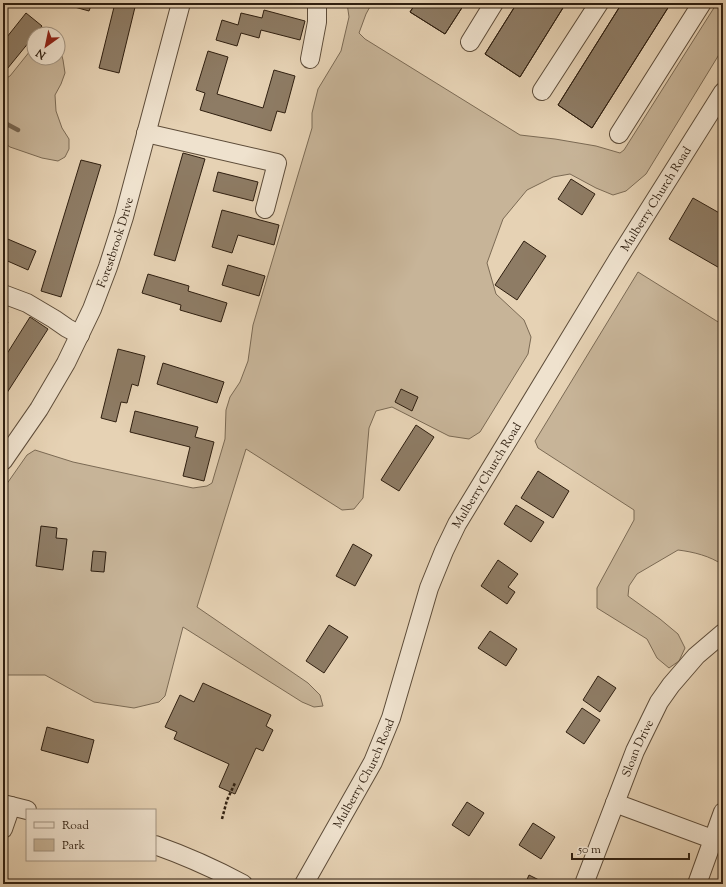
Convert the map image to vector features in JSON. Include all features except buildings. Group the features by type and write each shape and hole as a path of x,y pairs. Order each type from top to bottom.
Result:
{"street":[{"name":"Forestbrook Drive","path":"3,461 40,409 66,363 92,309 108,267 124,217 181,3"},
{"path":"310,59 317,22 317,3"},
{"path":"470,42 494,3"},
{"path":"542,91 599,3"},
{"path":"619,134 702,3"},
{"name":"Mulberry Church Road","path":"304,884 373,762 391,718 429,588 457,524 618,259 723,92"},
{"path":"146,133 277,163 266,209"},
{"path":"3,294 26,303 80,335"},
{"name":"Sloan Drive","path":"584,884 635,751 659,702 696,656 723,633"},
{"path":"615,803 718,841"},
{"path":"3,829 14,807"},
{"path":"697,884 718,841 723,812"},
{"path":"156,845 173,851 243,884"}],"path":[{"path":"222,819 227,800 235,783"}],"green space":[{"path":"347,3 372,3 359,33 365,39 520,135 596,146 620,153 624,150 717,3 723,3 723,48 646,174 626,191 613,195 570,174 553,177 527,190 503,219 487,263 496,294 524,320 531,337 528,354 480,432 469,439 449,436 392,407 376,411 369,428 363,498 354,509 342,510 246,449 197,607 308,683 320,695 323,706 314,707 302,702 183,627 165,696 159,702 134,708 94,702 45,675 3,675 3,491 27,455 35,450 73,462 193,488 207,486 212,483 225,439 226,410 230,397 240,382 248,361 253,325 312,128 312,113 318,89 341,51 349,17"},
{"path":"26,56 26,66 64,66 65,73 55,95 56,111 62,128 69,139 69,149 65,157 58,161 42,158 10,147 3,142 3,80 10,76"},
{"path":"638,272 723,325 723,565 702,555 678,550 637,574 629,586 628,596 678,634 685,648 679,661 669,668 657,658 647,639 597,608 597,588 634,520 634,510 538,448 535,441"}],"waterway":[{"path":"3,122 18,130"}]}
